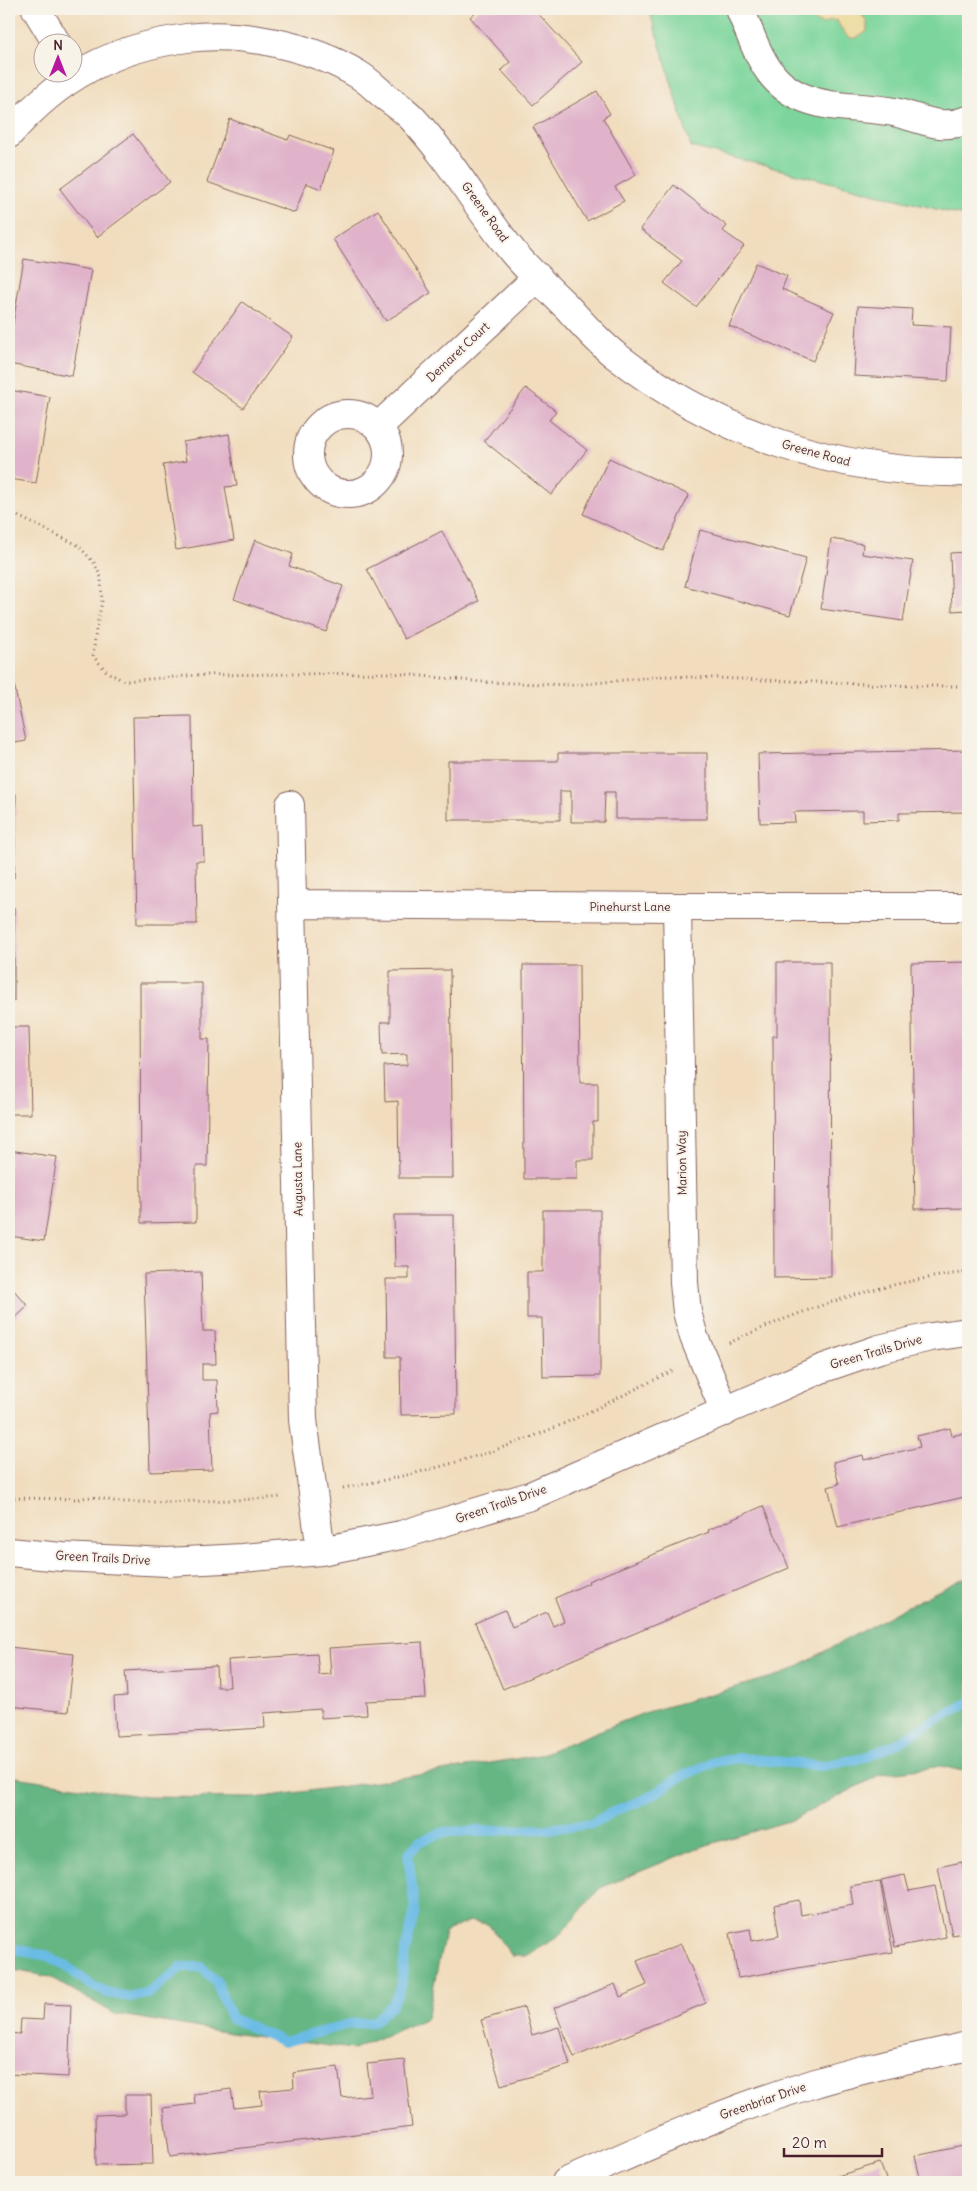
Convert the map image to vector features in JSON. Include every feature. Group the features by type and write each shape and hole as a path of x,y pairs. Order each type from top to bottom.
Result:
{"street":[{"path":"36,9 50,32"},
{"path":"740,9 755,48 773,78 790,92 806,100 891,112 934,124 956,125 968,120"},
{"name":"Greene Road","path":"82,69 157,42 203,36 244,38 288,45 322,58 359,75 411,117 453,168 514,253 611,352 650,381 722,421 789,448 835,460 870,466 940,472 968,472"},
{"name":"Greene Road","path":"9,134 27,113 63,82"},
{"name":"Demaret Court","path":"379,426 538,277"},
{"name":"Augusta Lane","path":"290,805 303,1420 321,1551"},
{"name":"Pinehurst Lane","path":"292,904 677,907 968,906"},
{"name":"Marion Way","path":"677,907 684,1283 694,1337 725,1412"},
{"name":"Green Trails Drive","path":"9,1552 167,1562 321,1551 401,1535 530,1496 821,1369 879,1349 931,1336 968,1332"},
{"name":"Greenbriar Drive","path":"566,2182 703,2122 806,2086 873,2067 968,2046"}],"path":[{"path":"9,512 78,545 94,563 101,577 102,602 93,656 107,672 124,681 199,675 392,673 484,682 574,685 664,676 918,686 968,686"},
{"path":"727,1344 777,1321 836,1300 896,1283 968,1272"},
{"path":"342,1488 398,1478 474,1457 544,1432 674,1370"},
{"path":"9,1498 79,1499 89,1495 117,1502 203,1502 283,1497"}],"green space":[{"path":"649,9 968,9 968,217 691,147"},
{"path":"968,1576 968,1772 942,1766 882,1774 792,1820 700,1847 600,1888 558,1937 525,1956 512,1956 488,1924 469,1921 445,1932 427,2018 353,2049 230,2033 115,2014 50,1977 9,1969 9,1776 146,1797 255,1798 376,1782 539,1755 644,1713 783,1674 904,1608"}],"sand":[{"path":"810,9 856,9 867,21 867,31 856,38 849,37 837,21 832,20 823,24 814,21"}],"building":[{"path":"479,9 534,9 582,62 533,105 501,70 510,62 470,17"},
{"path":"597,91 610,114 603,118 636,175 615,187 624,201 587,221 533,127"},
{"path":"230,119 288,140 290,135 334,151 321,189 306,183 295,213 207,182"},
{"path":"133,134 170,182 97,237 60,189"},
{"path":"674,185 727,226 723,231 744,246 696,307 664,283 682,261 640,229"},
{"path":"378,210 431,293 386,321 333,239"},
{"path":"24,259 91,270 72,376 9,364 9,346"},
{"path":"756,263 787,276 782,289 834,312 813,361 729,326"},
{"path":"242,302 293,337 243,408 192,372"},
{"path":"858,306 912,309 911,325 951,327 948,381 854,376"},
{"path":"526,388 556,411 549,420 587,450 551,495 484,441"},
{"path":"9,390 50,397 36,483 9,479"},
{"path":"229,434 237,486 225,487 234,540 176,550 163,465 186,461 183,442"},
{"path":"609,458 689,495 663,551 583,514"},
{"path":"700,530 806,558 790,615 685,586"},
{"path":"442,531 479,601 404,639 367,569"},
{"path":"831,539 863,544 862,554 913,561 903,621 821,609"},
{"path":"255,540 293,554 289,566 343,586 326,632 234,599"},
{"path":"968,552 968,610 952,611 950,553"},
{"path":"9,661 26,741 9,744"},
{"path":"192,716 193,827 203,826 204,861 196,861 197,924 137,924 133,717"},
{"path":"968,750 968,812 899,813 899,820 863,821 863,811 794,812 795,822 760,823 758,754"},
{"path":"558,753 707,753 707,819 615,819 615,792 605,792 604,822 571,822 571,791 560,791 560,820 448,820 448,761 558,761"},
{"path":"9,794 16,794 14,878 9,878"},
{"path":"9,907 14,907 14,1001 9,1001"},
{"path":"777,962 830,962 831,1277 774,1278 773,1036 777,1036"},
{"path":"968,962 968,1208 915,1209 911,963"},
{"path":"523,965 579,965 580,1083 598,1083 598,1122 593,1122 593,1160 577,1160 577,1179 524,1179"},
{"path":"450,970 453,1178 399,1178 398,1101 385,1102 384,1066 407,1065 407,1054 382,1055 381,1022 390,1022 390,971"},
{"path":"140,983 202,983 202,1039 209,1039 207,1166 196,1166 196,1222 141,1223"},
{"path":"9,1027 29,1027 31,1114 9,1114"},
{"path":"9,1150 57,1157 44,1241 9,1236"},
{"path":"543,1210 600,1210 600,1376 543,1377 542,1318 527,1318 527,1272 543,1272"},
{"path":"394,1215 454,1215 456,1414 401,1415 400,1357 387,1357 386,1279 409,1279 409,1267 395,1267"},
{"path":"201,1272 203,1331 215,1331 216,1364 202,1364 202,1380 217,1380 218,1411 210,1412 212,1470 150,1472 144,1274"},
{"path":"9,1285 28,1306 9,1324"},
{"path":"950,1428 952,1436 968,1432 968,1496 838,1527 828,1487 839,1484 833,1462 863,1455 864,1460 920,1447 917,1436"},
{"path":"763,1506 789,1568 503,1689 475,1623 505,1610 512,1627 547,1612 553,1626 564,1621 555,1598 589,1583 588,1581 709,1532 708,1530"},
{"path":"422,1642 426,1698 366,1701 367,1715 321,1718 321,1709 264,1713 265,1728 116,1736 114,1697 127,1696 125,1671 216,1666 217,1687 230,1687 228,1660 317,1654 319,1675 331,1674 329,1648"},
{"path":"9,1647 74,1654 68,1712 9,1706"},
{"path":"962,1862 965,1875 968,1874 968,1932 952,1935 938,1867"},
{"path":"905,1875 909,1891 935,1886 946,1937 895,1947 881,1880"},
{"path":"880,1881 893,1952 738,1978 730,1933 750,1929 752,1941 779,1936 774,1905 799,1900 801,1915 853,1905 850,1886"},
{"path":"681,1944 706,2003 574,2057 554,2008 615,1984 620,1997 647,1985 637,1961"},
{"path":"44,2004 71,2005 68,2077 9,2074 9,2033 20,2034 21,2019 43,2020"},
{"path":"524,2007 532,2035 559,2027 570,2065 501,2085 481,2020"},
{"path":"404,2060 412,2127 170,2157 163,2108 195,2104 194,2094 231,2089 234,2108 262,2105 260,2091 294,2088 293,2073 338,2067 342,2098 371,2095 367,2064"},
{"path":"125,2095 151,2095 153,2164 96,2165 95,2115 125,2114"},
{"path":"968,2145 968,2182 921,2182 915,2156"},
{"path":"880,2163 887,2182 832,2182 831,2178"}],"waterway":[{"path":"9,1948 48,1956 70,1969 89,1984 107,1993 131,1997 147,1994 182,1967 201,1967 216,1981 231,2018 284,2042 349,2024 374,2022 392,2005 401,1987 405,1952 415,1910 408,1854 420,1841 444,1832 546,1829 591,1824 617,1810 648,1798 678,1778 714,1762 740,1758 821,1766 864,1758 898,1743 935,1720 968,1703"}]}
